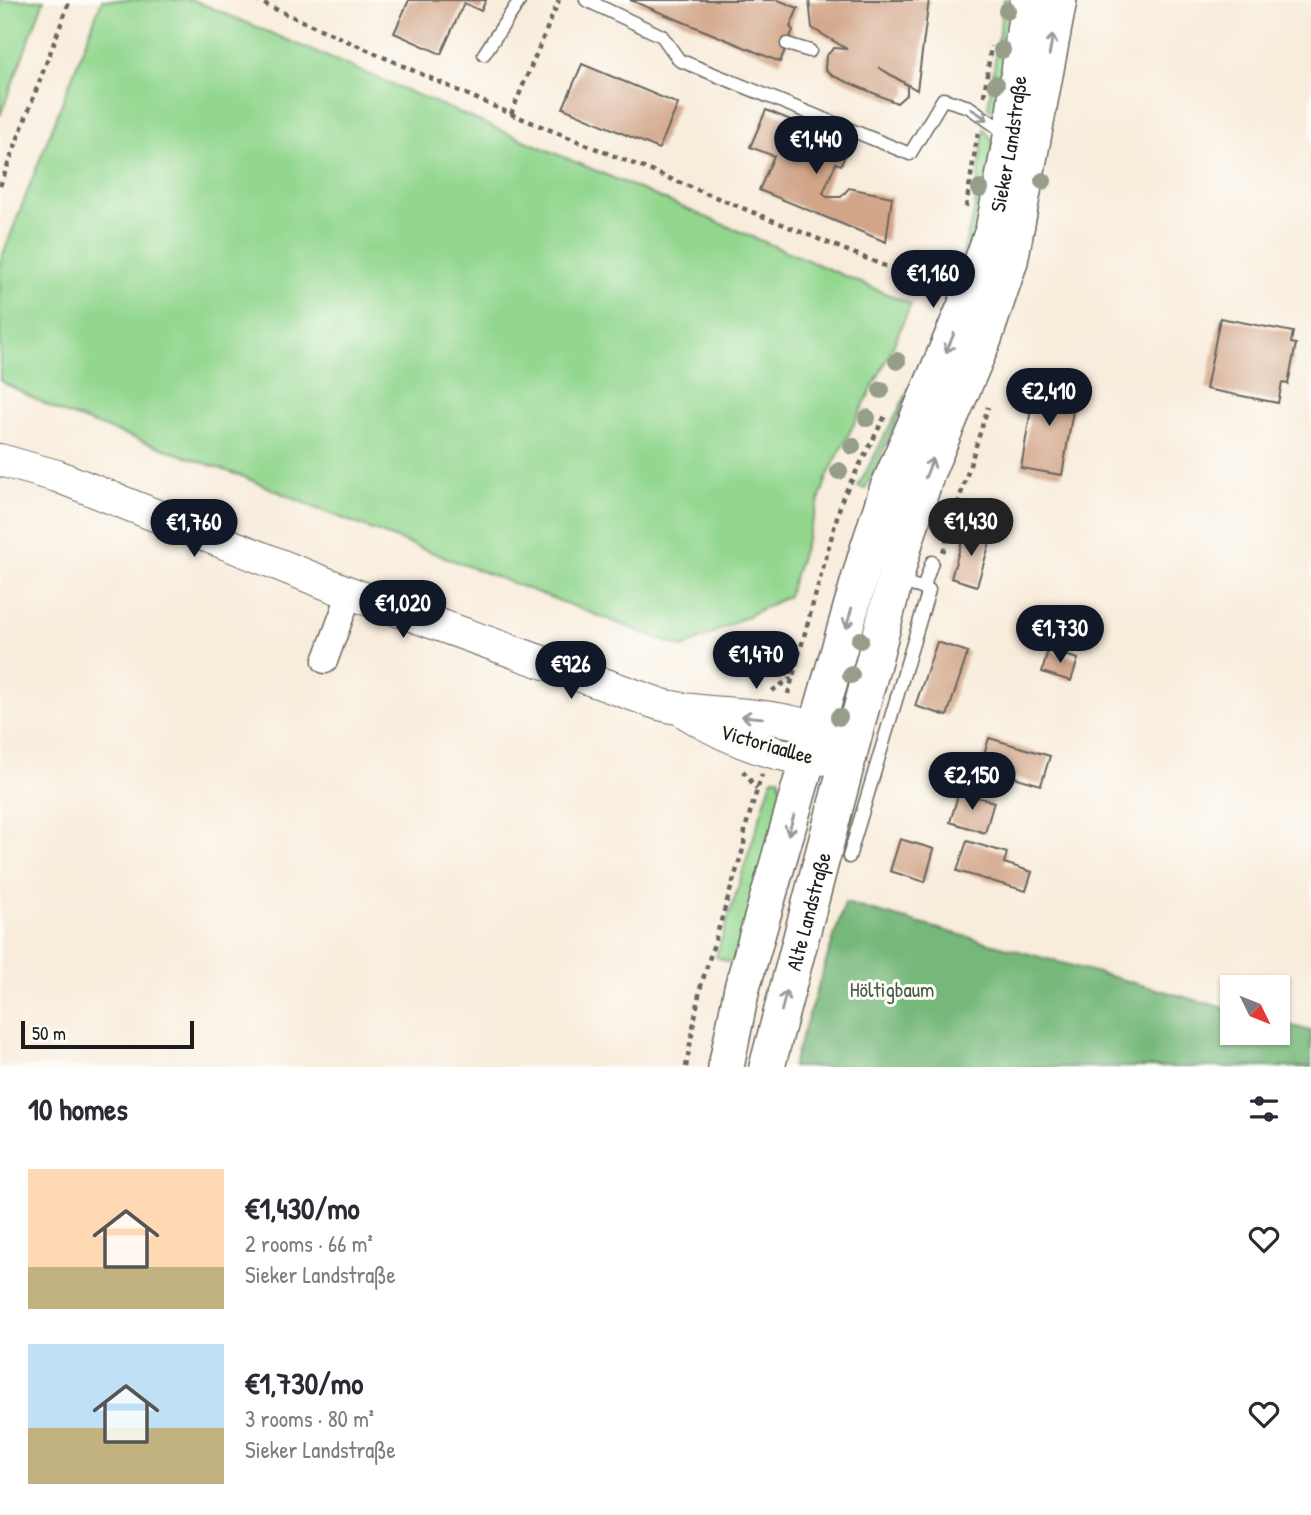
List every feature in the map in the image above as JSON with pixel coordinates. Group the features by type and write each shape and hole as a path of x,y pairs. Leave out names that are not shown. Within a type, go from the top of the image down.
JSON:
{"main road":[{"name":"Sieker Landstraße","path":"814,745 867,552 899,461 983,260 1002,190 1028,0"},
{"name":"Sieker Landstraße","path":"848,755 909,584 927,472 984,339 1010,261 1059,0"},
{"path":"867,552 909,584"},
{"name":"Alte Landstraße","path":"726,1067 742,988 814,745"},
{"name":"Alte Landstraße","path":"767,1067 848,755"}],"street":[{"name":"Victoriaallee","path":"0,441 57,476"},
{"name":"Victoriaallee","path":"0,460 57,476 350,593 685,712 760,717 814,745 834,739 848,755"},
{"path":"325,661 350,593"}],"lane":[{"path":"484,54 520,0"},
{"path":"586,0 662,36 679,60 910,154 943,99 981,114 1011,137"},
{"path":"787,44 810,51"},
{"path":"849,857 929,590 909,584 932,562"}],"path":[{"path":"0,186 70,0"},
{"path":"255,0 511,114 944,290"},
{"path":"511,114 559,0"},
{"path":"970,181 992,38"},
{"path":"932,562 944,551 991,397"},
{"path":"686,1067 699,989 744,846 745,829 765,764"}],"green space":[{"path":"0,0 44,0 0,116"},
{"path":"102,0 193,0 911,304 889,355 827,477 788,596 683,648 318,509 244,477 61,412 0,381 0,262"},
{"path":"1004,0 1015,0 1003,119 988,107"},
{"path":"984,129 993,141 984,219 945,312 974,214"},
{"path":"927,355 865,489 858,487"},
{"path":"779,777 783,806 734,964 716,957 772,779"},
{"name":"Höltigbaum","path":"845,903 1220,1007 1220,1045 1290,1045 1290,1025 1311,1031 1311,1067 792,1067"}],"building":[{"path":"409,0 486,0 481,11 464,3 441,54 394,33"},
{"path":"630,0 778,0 798,8 790,27 793,30 780,62"},
{"path":"809,0 929,0 917,90 878,67 907,85 907,94 897,103 833,76 825,69 826,56 834,48 847,49 812,28"},
{"path":"582,64 678,104 659,149 563,108"},
{"path":"766,110 850,144 841,165 836,163 823,193 827,197 841,197 849,188 892,197 886,242 759,190 774,156 750,147"},
{"path":"1220,318 1293,332 1291,343 1296,344 1288,384 1282,383 1278,403 1206,389"},
{"path":"1036,380 1077,387 1062,475 1021,468"},
{"path":"965,531 991,539 977,586 951,578"},
{"path":"937,642 968,652 947,716 915,706"},
{"path":"1048,650 1078,659 1071,681 1042,672"},
{"path":"989,738 1050,756 1041,785 980,767"},
{"path":"959,792 994,802 985,833 950,822"},
{"path":"900,839 934,849 925,882 890,871"},
{"path":"967,841 1007,853 1004,863 1032,872 1026,891 957,871"}]}
